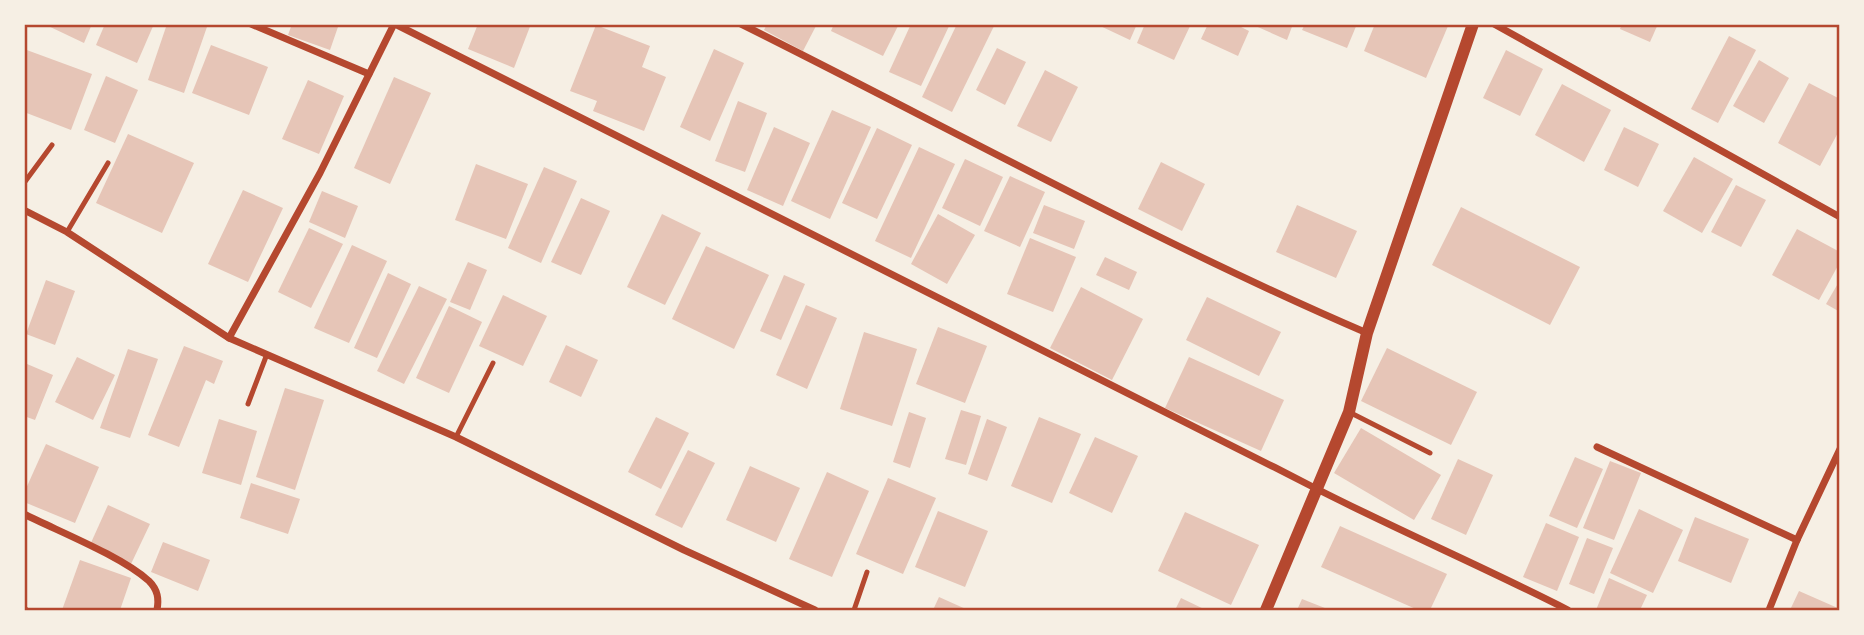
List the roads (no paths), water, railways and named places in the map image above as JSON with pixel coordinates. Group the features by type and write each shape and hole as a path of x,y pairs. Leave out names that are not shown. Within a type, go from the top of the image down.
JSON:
{"street":[{"path":"251,24 369,74"},
{"path":"229,338 320,173 395,24 1014,333 1317,489 1486,568 1568,611"},
{"path":"741,24 1246,281 1367,333"},
{"path":"1266,611 1349,412 1367,333 1473,24"},
{"path":"1494,24 1839,217"},
{"path":"24,209 67,232 229,338 456,438 815,611"},
{"path":"1597,447 1797,540"},
{"path":"1769,611 1797,540 1839,449"},
{"path":"24,514 141,576 157,592 157,611"}],"lane":[{"path":"24,183 52,145"},
{"path":"67,232 108,163"},
{"path":"247,404 267,354"},
{"path":"456,438 492,363"},
{"path":"1349,412 1430,453"},
{"path":"854,611 867,572"}]}
